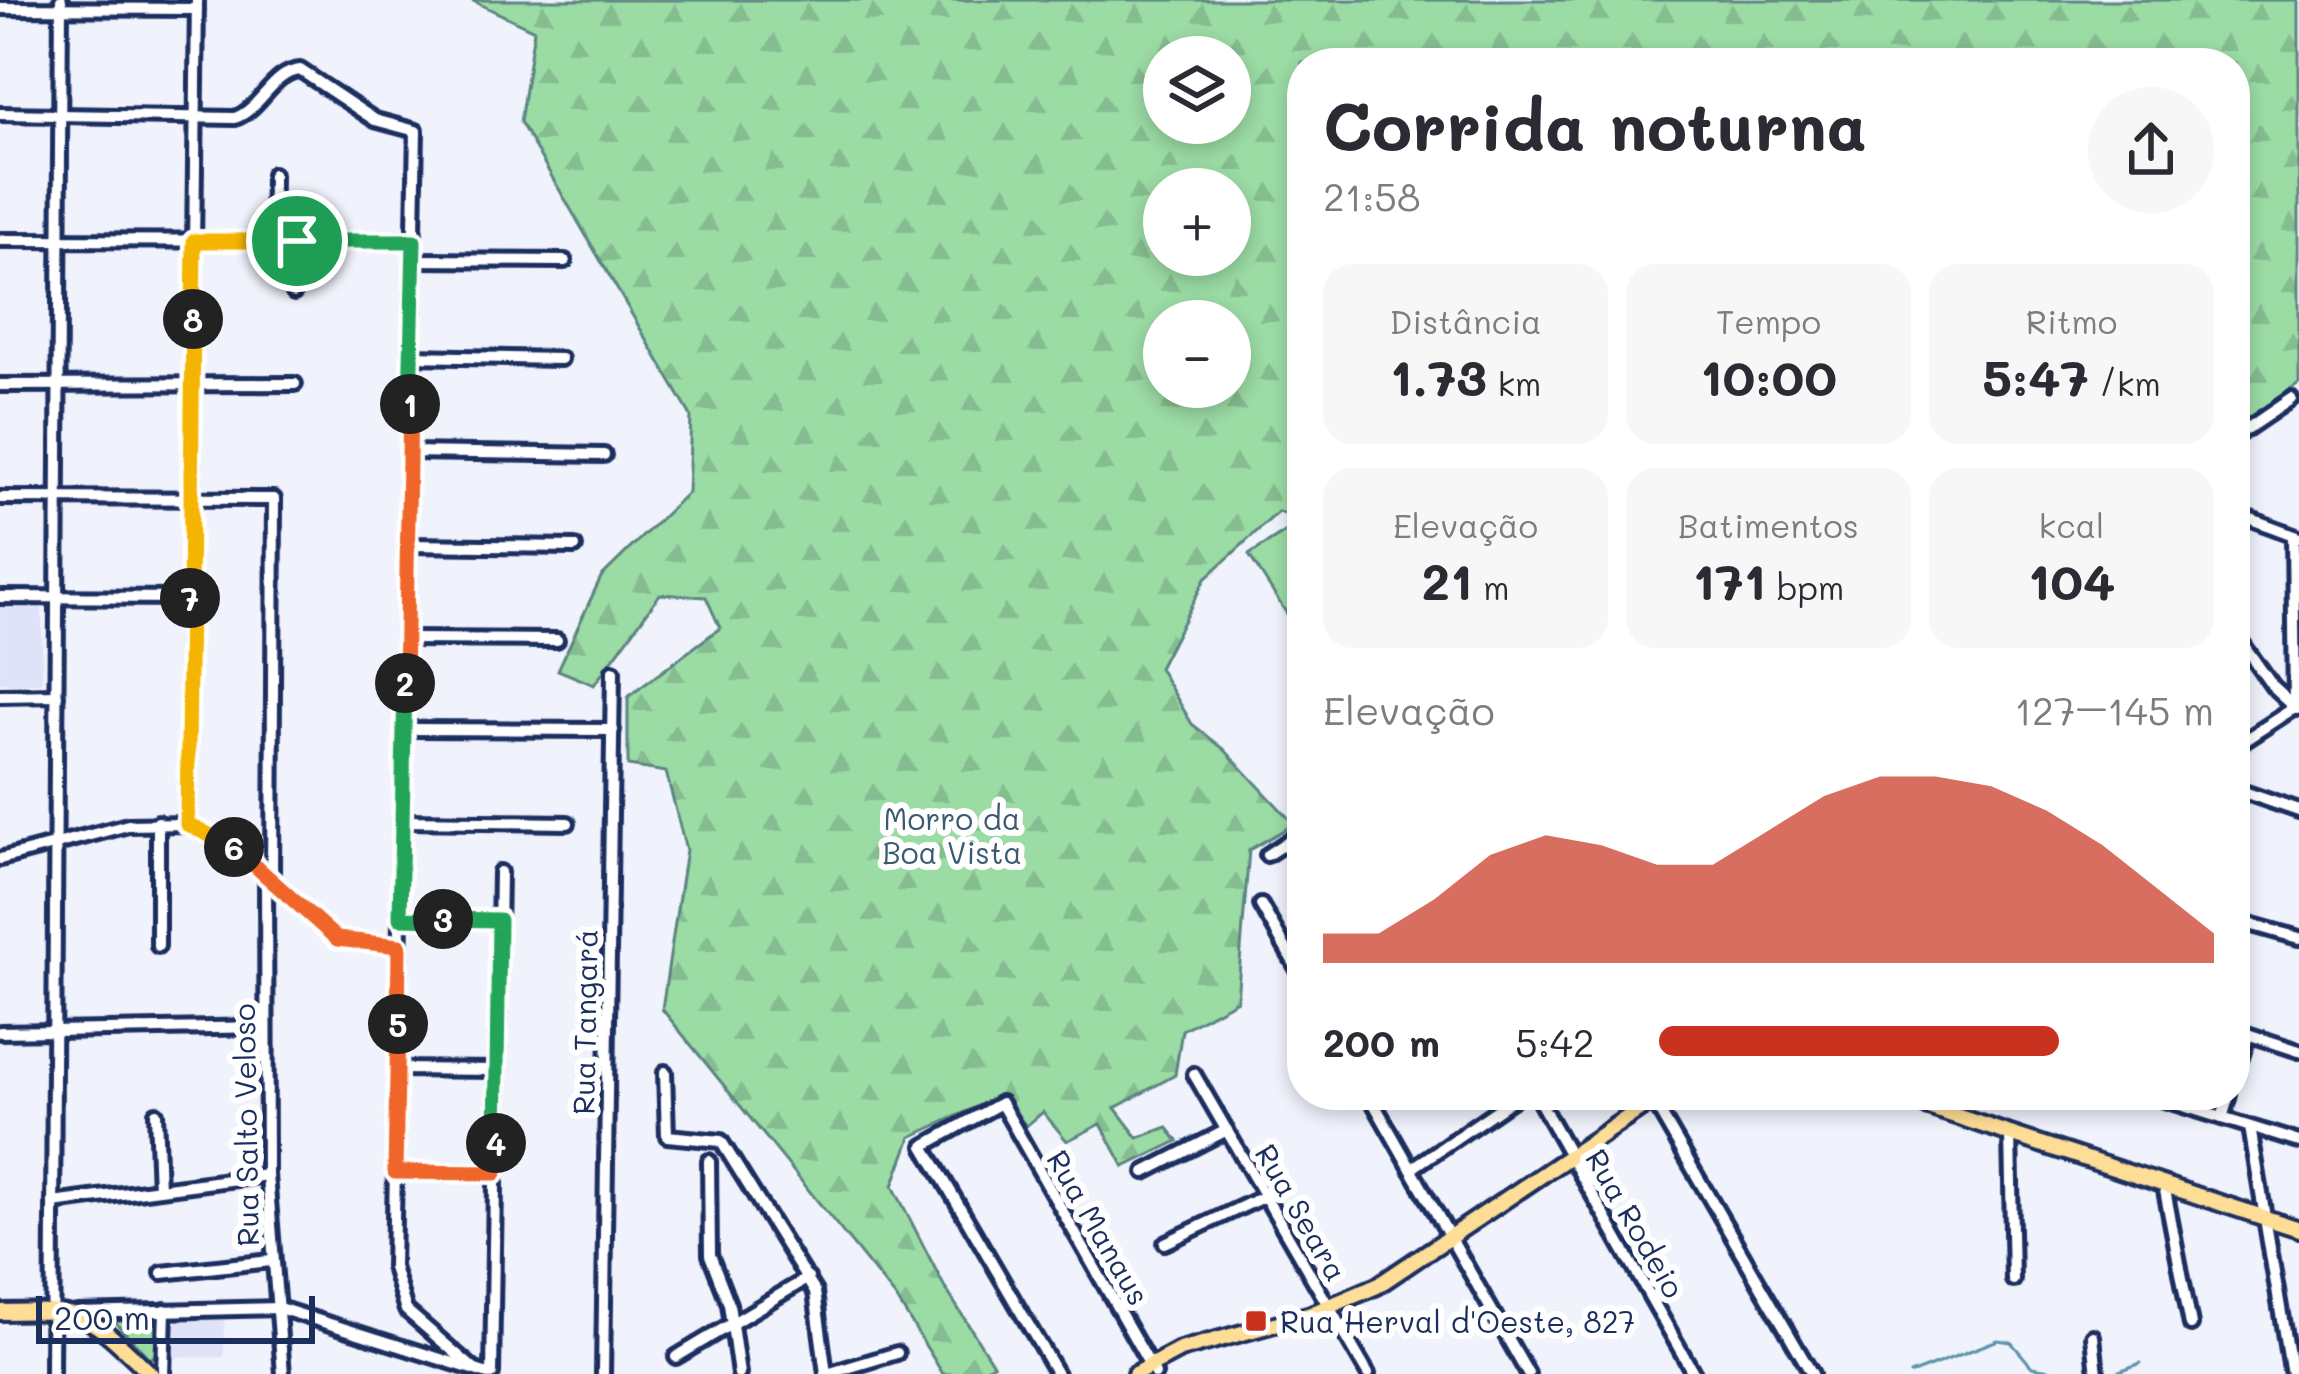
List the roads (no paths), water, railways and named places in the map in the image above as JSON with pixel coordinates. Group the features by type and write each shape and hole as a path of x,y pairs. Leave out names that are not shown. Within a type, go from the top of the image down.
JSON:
{"main road":[{"path":"1135,1374 1194,1345 1330,1308 1390,1278 1635,1110"},
{"path":"1937,1110 2299,1229"},
{"path":"0,1312 76,1313 98,1323 151,1374"}],"street":[{"path":"52,1374 61,4"},
{"path":"0,8 197,5 187,824"},
{"path":"0,113 196,118 247,114 285,74 300,70 376,120 416,131 393,1267 398,1295 413,1317 485,1373"},
{"path":"272,241 273,174"},
{"path":"0,241 414,241"},
{"path":"293,241 294,293"},
{"path":"413,260 565,261"},
{"path":"411,356 561,359"},
{"path":"0,385 295,385"},
{"path":"2250,427 2291,399"},
{"path":"410,452 604,455"},
{"path":"0,499 191,499"},
{"name":"Rua Salto Veloso","path":"191,499 274,499 267,1174 283,1374"},
{"path":"2250,519 2296,536 2297,708"},
{"path":"407,545 574,547"},
{"path":"0,597 190,598"},
{"path":"406,639 557,640"},
{"path":"2250,651 2297,708"},
{"name":"Rua Tangará","path":"603,1374 613,671"},
{"path":"0,696 57,695"},
{"path":"2250,738 2297,708"},
{"path":"404,729 614,730"},
{"path":"2250,794 2299,811"},
{"path":"402,820 568,823"},
{"path":"0,859 158,822 187,824 223,839 337,939 399,946"},
{"path":"158,822 158,946"},
{"path":"1267,855 1287,842"},
{"path":"485,1373 495,1173 500,872"},
{"path":"1261,905 1287,941"},
{"path":"400,918 499,920"},
{"path":"2250,924 2299,938"},
{"path":"0,1032 266,1027"},
{"path":"2250,1036 2299,1051"},
{"path":"397,1069 497,1070"},
{"path":"665,1072 667,1136 721,1141 808,1278 822,1311 826,1374 896,1353"},
{"name":"Rua Seara","path":"1194,1074 1368,1374"},
{"name":"Rua Manaus","path":"1057,1374 924,1146 1001,1103 1152,1369"},
{"path":"1378,1110 1528,1374"},
{"path":"1411,1169 1497,1110"},
{"name":"Rua Rodeio","path":"1544,1110 1694,1374"},
{"path":"1661,1110 1812,1374"},
{"path":"2196,1110 2299,1142"},
{"path":"2222,1118 2224,1110"},
{"path":"156,1113 158,1189"},
{"path":"2250,1127 2291,1374"},
{"path":"1145,1172 1227,1130"},
{"path":"2010,1134 2013,1280"},
{"path":"709,1161 710,1255 733,1323 739,1374"},
{"path":"395,1172 495,1173"},
{"path":"53,1203 267,1174"},
{"path":"2164,1185 2191,1325"},
{"path":"1165,1243 1265,1196"},
{"path":"162,1274 271,1261"},
{"path":"676,1357 808,1278"},
{"path":"76,1313 279,1308 485,1373"},
{"path":"164,1374 165,1310"},
{"path":"2093,1336 2097,1374"}],"waterway":[{"path":"1910,1374 1998,1340 2011,1342 2032,1367 2075,1374"},
{"path":"2111,1374 2141,1363"}],"place":[{"name":"Rua Herval d'Oeste, 827","path":"1256,1321"}],"park label":[{"name":"Morro da Boa Vista","path":"952,835"}]}
